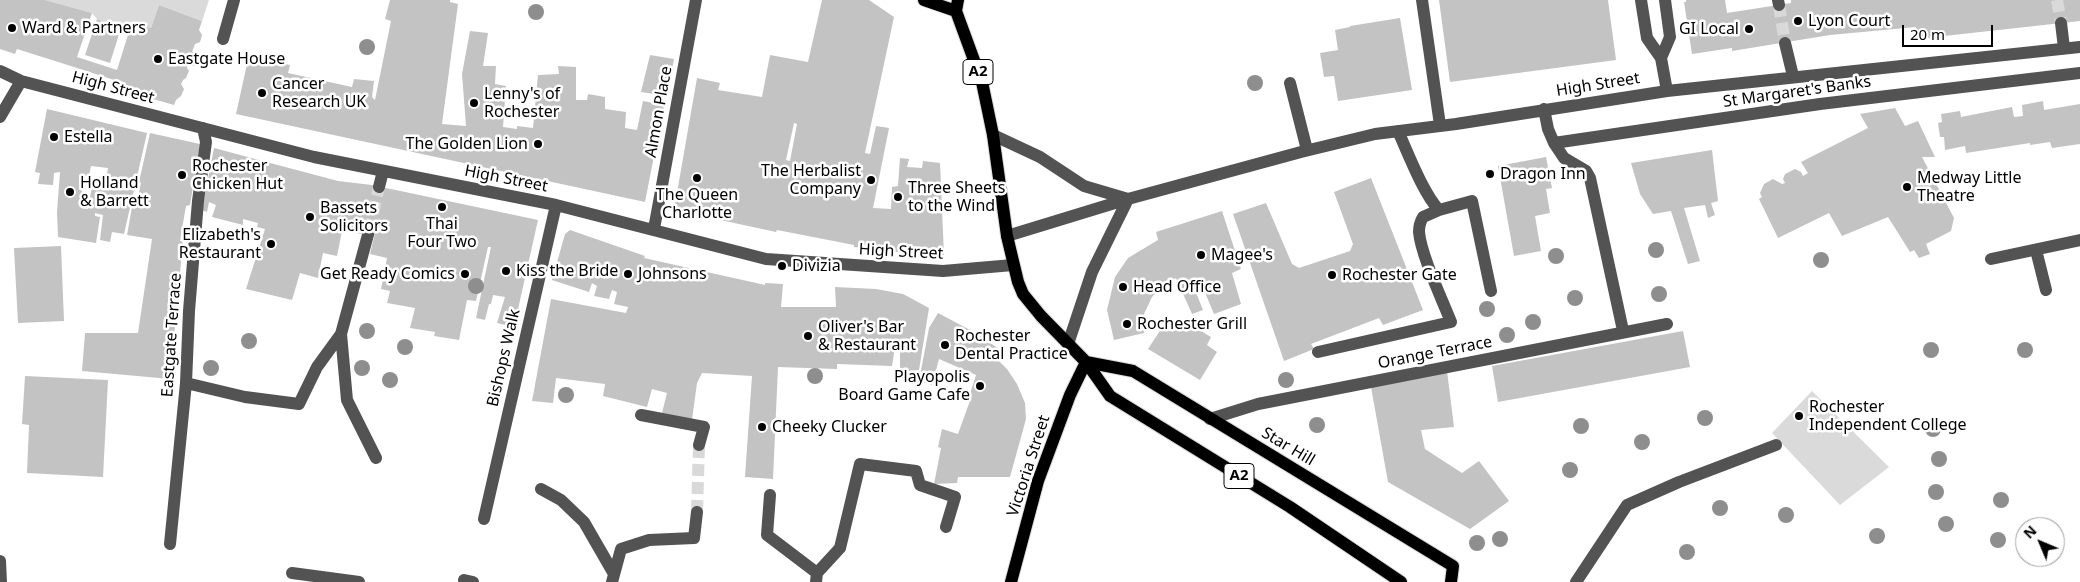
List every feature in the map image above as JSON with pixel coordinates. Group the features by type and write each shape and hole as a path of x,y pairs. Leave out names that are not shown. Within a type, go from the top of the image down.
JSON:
{"main road":[{"name":"A2","path":"924,0 957,5 982,82 993,136 1007,236 1013,265 1023,294 1086,362 1110,396 1290,507 1401,582"},
{"name":"Star Hill","path":"1086,362 1133,371 1453,566 1451,582"},
{"name":"Victoria Street","path":"1011,582 1038,481 1070,395 1086,362"}],"street":[{"path":"223,39 234,0"},
{"name":"Almon Place","path":"654,229 696,0"},
{"path":"1422,0 1440,125"},
{"path":"1641,0 1647,38 1661,58 1667,91"},
{"path":"1661,58 1670,37 1666,0"},
{"path":"2061,23 2064,48"},
{"path":"1785,43 1793,76"},
{"name":"High Street","path":"1007,236 1128,199 1308,150 1376,134 1667,91 1793,76 2080,47"},
{"name":"High Street","path":"0,71 21,81 314,157 556,205 766,259 943,272 1013,265"},
{"name":"St Margaret's Banks","path":"1554,143 1820,104 2080,73"},
{"path":"0,117 21,81"},
{"path":"1290,83 1308,150"},
{"path":"1544,109 1548,130 1554,143 1564,158 1586,171 1590,178 1622,326"},
{"name":"Eastgate Terrace","path":"170,544 186,383 188,311 198,201 206,142 203,128"},
{"path":"1398,132 1434,205 1439,210"},
{"path":"993,136 1040,157 1084,186 1128,199 1092,272 1068,344"},
{"path":"379,187 382,171"},
{"path":"1318,352 1451,322 1425,256 1419,234 1419,225 1423,217 1439,210 1472,201 1491,291"},
{"name":"Bishops Walk","path":"484,519 556,205"},
{"path":"186,383 246,397 299,404 318,367 341,334 370,231"},
{"path":"1992,260 2080,240"},
{"path":"2036,250 2046,290"},
{"name":"Orange Terrace","path":"1210,419 1258,404 1667,324"},
{"path":"341,334 347,400 376,458"},
{"path":"640,415 704,427 700,445"},
{"path":"1576,582 1627,505 1679,482 1776,445"},
{"path":"770,495 767,535 817,577 840,548 860,464 916,471 920,485 955,497 946,527"},
{"path":"542,489 561,500 584,522 613,578"},
{"path":"613,578 621,550 649,540 694,538 697,512"},
{"path":"0,561 1,582"},
{"path":"292,573 359,582"}],"shaded area":[{"path":"45,0 209,0 202,21 159,5 151,28 132,22 121,28 97,19 92,13"},
{"path":"1812,391 1889,467 1840,505 1772,433"}],"building":[{"path":"0,0 45,0 92,13 77,57 117,70 132,22 151,28 159,5 202,21 199,30 202,35 200,42 195,44 192,52 199,54 194,66 188,64 187,68 189,71 181,84 184,89 174,105 112,87 114,80 74,67 17,49 15,54 0,49"},
{"path":"390,0 450,0 450,2 458,4 442,124 466,126 462,74 470,31 488,33 483,66 496,66 495,84 506,86 503,127 517,129 517,126 533,128 538,75 559,74 558,66 576,67 576,100 587,100 588,94 605,97 605,109 626,112 625,128 637,130 643,101 664,105 645,202 236,114 249,55 290,65 288,73 352,87 354,79 374,81 372,97 375,100 391,21 385,19"},
{"path":"822,0 869,0 894,17 865,153 870,154 876,126 889,128 873,208 891,209 892,187 898,186 900,158 909,159 907,167 922,168 923,161 940,163 944,255 924,255 854,247 854,245 777,230 776,232 674,210 697,78 720,83 718,90 762,97 770,55 808,62","holes":["794,123 797,124 790,161 786,160"]},
{"path":"1439,0 1608,0 1616,60 1450,82"},
{"path":"1686,0 1725,0 1727,13 1791,3 1791,0 2080,0 2080,21 1917,39 1916,27 1830,35 1732,51 1732,48 1692,54 1684,2"},
{"path":"1400,18 1412,90 1338,101 1334,76 1324,77 1320,53 1338,50 1335,30"},
{"path":"97,19 121,28 110,63 85,55"},
{"path":"650,55 674,59 667,96 641,92"},
{"path":"2043,101 2044,110 2080,104 2080,144 2052,148 2050,142 2030,145 2030,143 1966,153 1965,146 1945,150 1944,137 1940,137 1938,123 1942,122 1941,114 1960,111 1961,117 2012,107 2014,117 2023,116 2022,105"},
{"path":"1895,108 1905,126 1918,121 1935,157 1922,157 1954,218 1951,231 1926,244 1930,254 1919,258 1914,250 1910,252 1888,217 1842,236 1829,213 1778,238 1759,199 1762,197 1760,193 1764,184 1773,179 1782,184 1785,183 1783,179 1785,174 1795,169 1801,172 1803,176 1808,173 1801,162 1868,128 1860,114"},
{"path":"47,109 147,133 124,234 112,232 110,242 100,240 103,215 95,213 95,216 100,217 96,243 58,237 57,212 60,172 54,173 53,185 38,184 40,173 35,172","holes":["91,166 108,168 106,181 93,180 88,209 81,208 83,175 89,176"]},
{"path":"150,133 200,144 190,205 186,206 180,241 183,241 170,379 82,371 85,333 138,333 152,239 127,235 132,207 135,209 141,183 139,182"},
{"path":"214,148 338,181 372,185 538,220 514,327 497,323 505,297 493,295 485,320 476,318 491,247 488,247 476,301 467,300 459,340 434,336 435,332 410,328 415,308 387,303 390,291 381,289 387,258 370,254 375,233 363,230 362,234 342,231 337,256 323,253 318,278 300,273 292,300 246,289 265,229 257,227 258,223 243,219 243,225 212,217 216,205 209,202 207,212 202,210"},
{"path":"1712,150 1718,201 1711,203 1715,215 1708,218 1705,205 1684,208 1700,261 1688,264 1671,211 1653,214 1640,194 1631,163"},
{"path":"1546,157 1552,188 1546,189 1550,213 1535,216 1541,251 1514,256 1498,166"},
{"name":"Rochester Gate","path":"1371,178 1423,310 1383,325 1379,318 1311,344 1314,349 1284,361 1233,214 1266,203 1292,264 1299,268 1350,251 1353,244 1334,192"},
{"path":"1222,211 1241,269 1232,273 1241,304 1214,314 1199,278 1191,280 1203,310 1192,314 1176,278 1162,286 1152,297 1144,314 1144,333 1114,340 1107,310 1115,277 1128,258 1158,240 1156,232"},
{"path":"570,230 645,256 644,258 765,285 765,283 783,284 781,307 836,307 835,287 876,289 903,294 929,308 919,370 900,372 900,342 896,341 892,366 837,364 837,369 778,367 773,479 745,477 752,376 702,373 697,383 692,420 662,413 667,393 652,389 647,407 603,396 605,384 556,378 553,403 532,401 551,299 626,313 628,307 614,304 617,292 612,290 609,299 594,296 597,286 592,283 589,292 552,280 565,234"},
{"path":"61,246 64,321 18,323 14,248"},
{"path":"938,313 972,331 1001,350 998,360 1017,384 1025,403 1026,419 1010,477 958,477 957,483 934,484 941,448 938,447 942,429 958,434 971,398 969,397 976,375 939,359 932,385 919,381 929,328"},
{"path":"1167,320 1186,332 1191,325 1211,337 1207,345 1217,352 1200,380 1148,349"},
{"path":"1683,331 1690,367 1498,402 1492,366"},
{"path":"1447,371 1454,427 1421,430 1425,449 1462,473 1479,461 1509,501 1470,529 1388,482 1371,387"},
{"path":"25,376 108,380 103,477 27,473 29,425 22,424"}],"tunnel":[{"path":"2057,0 2061,23"},
{"path":"1779,5 1785,43"},
{"path":"369,231 379,187"},
{"path":"697,512 699,445"}],"place":[{"name":"Lyon Court","path":"1798,21"},
{"name":"Ward & Partners","path":"12,28"},
{"name":"GI Local","path":"1749,29"},
{"name":"Eastgate House","path":"158,59"},
{"name":"Cancer Research UK","path":"262,93"},
{"name":"Lenny's of Rochester","path":"474,103"},
{"name":"Estella","path":"54,137"},
{"name":"The Golden Lion","path":"538,144"},
{"name":"Dragon Inn","path":"1490,174"},
{"name":"Rochester Chicken Hut","path":"182,175"},
{"name":"The Queen Charlotte","path":"697,178"},
{"name":"The Herbalist Company","path":"871,180"},
{"name":"Medway Little Theatre","path":"1907,187"},
{"name":"Holland & Barrett","path":"70,192"},
{"name":"Three Sheets to the Wind","path":"898,197"},
{"name":"Thai Four Two","path":"442,207"},
{"name":"Bassets Solicitors","path":"310,217"},
{"name":"Elizabeth's Restaurant","path":"271,244"},
{"name":"Magee's","path":"1201,255"},
{"name":"Divizia","path":"782,266"},
{"name":"Kiss the Bride","path":"506,271"},
{"name":"Get Ready Comics","path":"465,274"},
{"name":"Johnsons","path":"628,274"},
{"name":"Rochester Gate","path":"1332,275"},
{"name":"Head Office","path":"1123,287"},
{"name":"Rochester Grill","path":"1127,324"},
{"name":"Oliver's Bar & Restaurant","path":"808,336"},
{"name":"Rochester Dental Practice","path":"945,345"},
{"name":"Playopolis Board Game Cafe","path":"980,386"},
{"name":"Rochester Independent College","path":"1799,416"},
{"name":"Cheeky Clucker","path":"762,427"}]}
